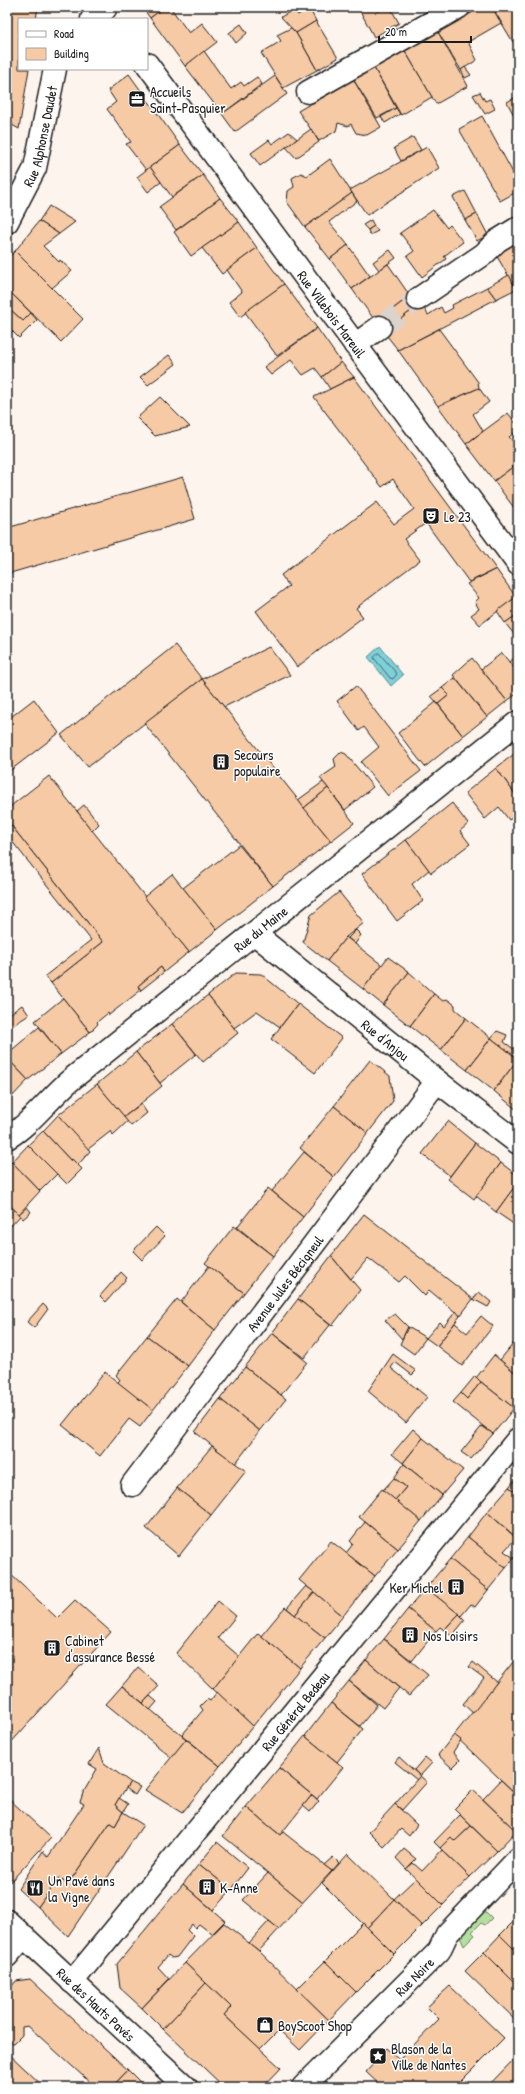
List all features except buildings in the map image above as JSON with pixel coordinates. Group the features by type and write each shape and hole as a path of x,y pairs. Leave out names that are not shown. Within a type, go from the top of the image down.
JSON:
{"street":[{"path":"308,92 459,7"},
{"name":"Rue Villebois Mareuil","path":"148,65 518,564"},
{"name":"Rue Alphonse Daudet","path":"7,222 36,168 55,70"},
{"path":"418,299 484,254 497,241 518,228"},
{"path":"355,345 380,327"},
{"name":"Rue du Maine","path":"7,1138 18,1132 55,1093 518,722"},
{"name":"Rue d'Anjou","path":"255,934 437,1081 518,1143"},
{"name":"Avenue Jules Bécigneul","path":"132,1485 437,1081"},
{"name":"Rue Général Bedeau","path":"72,1982 518,1439"},
{"name":"Rue Noire","path":"303,2087 439,1951 447,1934 518,1859"},
{"name":"Rue des Hauts Pavés","path":"7,1921 186,2087"},
{"path":"7,1956 24,1936"}],"green space":[{"path":"485,1911 492,1918 485,1925 481,1923 472,1932 475,1935 464,1946 460,1937"}],"water":[{"path":"380,646 403,675 391,686 368,657"}],"tunnel":[{"path":"380,327 418,299"}],"place":[{"name":"Accueils Saint-Pasquier","path":"137,99"},
{"name":"Le 23","path":"431,516"},
{"name":"Secours populaire","path":"221,762"},
{"name":"Ker Michel","path":"456,1587"},
{"name":"Nos Loisirs","path":"410,1635"},
{"name":"Cabinet d'assurance Bessé","path":"52,1648"},
{"name":"K-Anne","path":"207,1887"},
{"name":"Un Pavé dans la Vigne","path":"35,1888"},
{"name":"BoyScoot Shop","path":"265,2025"},
{"name":"Blason de la Ville de Nantes","path":"378,2056"}]}
